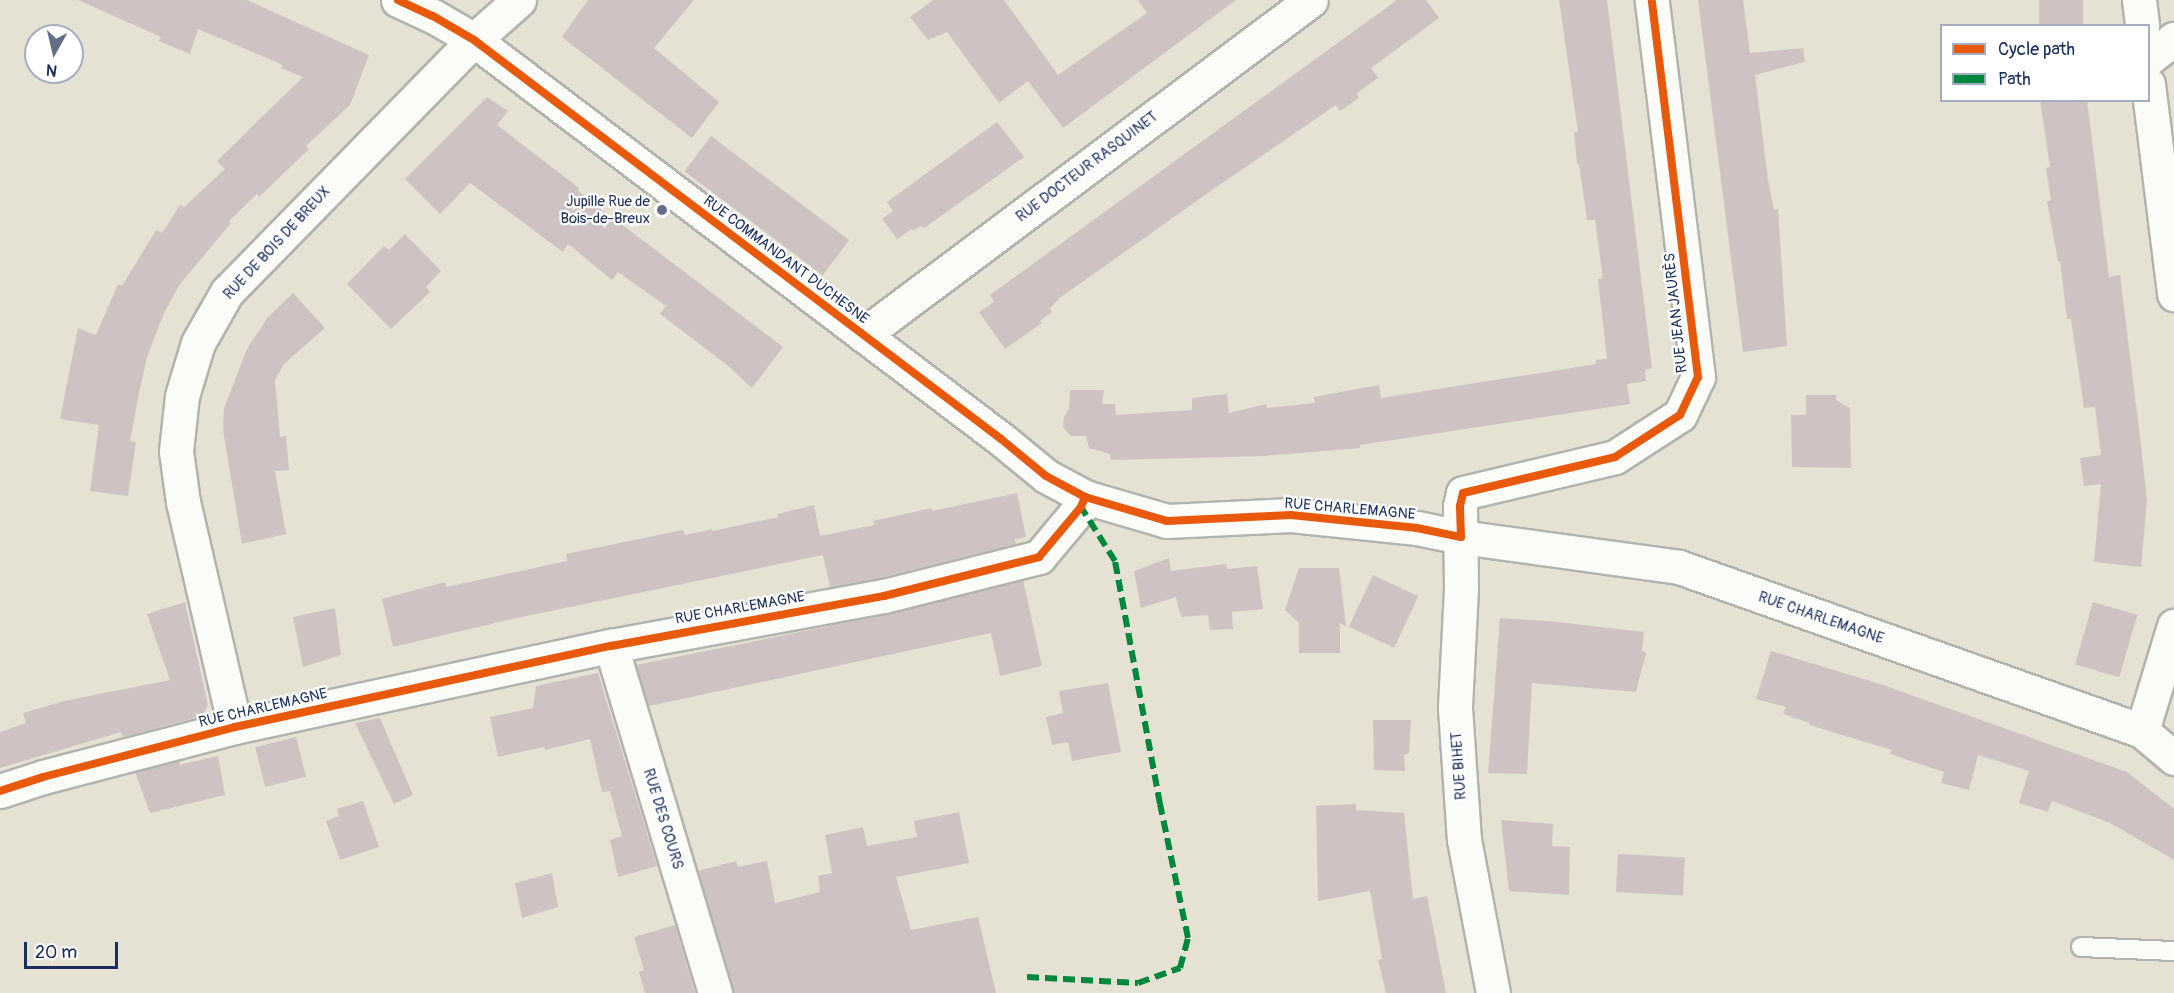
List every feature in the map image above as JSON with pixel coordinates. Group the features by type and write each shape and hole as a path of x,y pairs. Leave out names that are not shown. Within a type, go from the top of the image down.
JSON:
{"street":[{"name":"RUE COMMANDANT DUCHESNE","path":"398,0 433,16 474,40 1046,476 1085,497"},
{"name":"RUE DE BOIS DE BREUX","path":"235,728 183,502 176,451 182,396 198,343 227,292 474,40 519,0"},
{"name":"RUE DOCTEUR RASQUINET","path":"863,335 1311,0"},
{"name":"RUE JEAN JAURÈS","path":"1461,537 1460,506 1463,493 1615,457 1680,415 1698,377 1652,0"},
{"path":"2139,0 2142,24"},
{"path":"2150,57 2174,39"},
{"path":"2150,100 2174,294"},
{"name":"RUE CHARLEMAGNE","path":"0,791 43,777 235,728 611,646 884,596 1039,557 1081,507 1085,497 1167,521 1291,515 1417,528 1461,537 1679,567 2142,731 2174,758"},
{"name":"RUE BIHET","path":"1461,537 1455,706 1462,818 1464,840 1493,993"},
{"path":"2142,731 2174,626"},
{"name":"RUE DES COURS","path":"611,646 715,993"}],"lane":[{"path":"2081,947 2174,951"}],"building":[{"path":"78,0 247,0 369,55 350,105 306,146 309,149 259,197 257,194 229,221 231,223 180,284 164,313 147,357 139,393 130,441 136,442 128,496 90,491 99,425 60,419 78,328 96,335 118,284 122,286 156,230 162,233 180,205 184,207 225,169 217,161 303,77 281,68 283,65 198,29 190,54 159,41 161,37"},
{"path":"588,0 694,0 654,48 719,102 692,138 562,37"},
{"path":"933,0 1004,0 1058,75 1147,13 1138,0 1236,0 1063,128 1028,81 999,103 947,32 928,40 910,17"},
{"path":"1397,0 1426,0 1439,18 1371,68 1378,78 1357,93 1359,98 1340,111 1336,105 1061,297 1050,308 1052,312 1040,321 1042,323 1005,349 979,312 994,302 990,295"},
{"path":"1559,0 1607,0 1652,368 1645,370 1646,381 1627,384 1630,404 1360,445 1360,448 1265,456 1111,460 1110,454 1089,448 1086,436 1071,436 1063,427 1064,417 1069,409 1070,390 1104,390 1102,404 1115,404 1116,415 1192,410 1192,398 1227,394 1229,413 1266,404 1267,408 1315,403 1314,397 1379,385 1381,398 1596,364 1596,360 1607,359 1598,279 1603,279 1595,220 1587,220 1579,164 1577,164 1574,132 1578,132"},
{"path":"1698,0 1743,0 1750,53 1803,48 1805,62 1755,75 1768,180 1774,210 1778,209 1787,346 1743,352"},
{"path":"2039,0 2083,0 2083,24 2039,24"},
{"path":"487,97 508,111 497,125 579,188 578,191 783,347 752,388 727,365 660,314 666,306 618,272 612,280 568,244 563,252 470,183 440,214 405,179"},
{"path":"2040,102 2087,102 2109,277 2120,275 2140,437 2147,501 2141,567 2094,562 2101,484 2084,486 2080,458 2101,455 2095,407 2084,408 2071,319 2067,319 2060,261 2058,261 2047,201 2051,200 2046,168 2050,167"},
{"path":"997,122 1024,157 924,228 921,226 913,231 912,229 897,239 882,219 893,211 887,202"},
{"path":"711,136 849,240 823,275 685,171"},
{"path":"405,234 441,271 426,287 430,292 391,329 347,284 384,246 389,250"},
{"path":"293,293 325,328 284,364 275,380 280,437 286,436 289,470 275,471 286,534 242,544 223,430 224,408 247,349 268,317"},
{"path":"1806,395 1836,395 1836,400 1850,408 1851,468 1792,467 1791,415 1806,415"},
{"path":"1017,493 1026,537 1015,539 1016,544 880,578 830,587 823,555 512,619 393,647 382,599 445,582 446,587 567,561 566,554 683,530 685,535 712,529 713,531 778,517 778,514 814,505 820,536 874,525 873,521 932,508 932,511"},
{"path":"1169,558 1171,571 1226,564 1227,569 1257,566 1263,609 1232,612 1233,629 1210,630 1208,615 1181,617 1176,597 1141,608 1134,571"},
{"path":"1299,568 1339,568 1346,626 1340,623 1340,653 1299,653 1299,623 1285,610"},
{"path":"1373,575 1418,596 1394,648 1349,627"},
{"path":"1023,580 1042,666 1000,676 991,633 649,706 636,665 889,614"},
{"path":"185,602 208,705 202,716 123,737 121,732 0,768 0,732 26,723 23,713 64,701 170,680 147,614"},
{"path":"2093,602 2137,615 2119,677 2075,664"},
{"path":"335,608 341,655 303,667 293,617"},
{"path":"1500,618 1644,632 1642,650 1646,653 1636,692 1532,683 1527,774 1488,773"},
{"path":"1771,651 1880,684 2127,772 2174,809 2174,860 2110,823 2052,801 2048,812 2019,803 2029,771 1978,755 1969,790 1941,783 1944,772 1890,754 1892,750 1809,725 1810,723 1783,714 1786,707 1756,699"},
{"path":"598,673 657,866 618,877 610,840 622,836 610,791 602,792 590,739 545,750 544,747 498,757 490,717 533,708 536,686"},
{"path":"1108,683 1121,752 1072,761 1068,742 1052,745 1046,717 1063,713 1059,691"},
{"path":"380,718 413,795 394,804 355,723"},
{"path":"1373,720 1411,720 1409,753 1404,755 1405,771 1374,770"},
{"path":"296,737 306,777 265,787 255,747"},
{"path":"218,756 225,795 150,813 135,772 181,760 179,765"},
{"path":"363,801 379,847 340,860 326,821 339,816 337,809"},
{"path":"1356,804 1356,810 1404,813 1413,899 1427,896 1446,993 1386,993 1378,960 1382,959 1370,891 1318,901 1316,806"},
{"path":"959,812 969,863 896,877 911,930 978,917 996,993 733,993 698,871 736,861 738,867 767,861 775,903 820,892 818,876 832,873 825,835 863,827 867,846 917,837 914,821"},
{"path":"1501,820 1553,824 1552,846 1570,847 1569,895 1509,891"},
{"path":"1618,854 1685,858 1683,895 1616,892"},
{"path":"552,873 558,907 522,918 515,883"},
{"path":"675,925 695,993 645,993 639,972 644,970 634,937"}],"marked path":[{"path":"1027,977 1138,983 1180,968 1188,938 1160,804 1115,561 1081,507"}],"cycle path":[{"path":"398,0 433,16 474,40 1001,439 1046,476 1085,497 1167,521 1291,515 1417,528 1461,537 1460,506 1463,493 1615,457 1680,415 1698,377 1652,0"},
{"path":"0,791 43,777 235,727 611,646 884,596 1039,557 1081,507 1085,497"}],"place":[{"name":"Jupille Rue de Bois-de-Breux","path":"662,210"}]}
